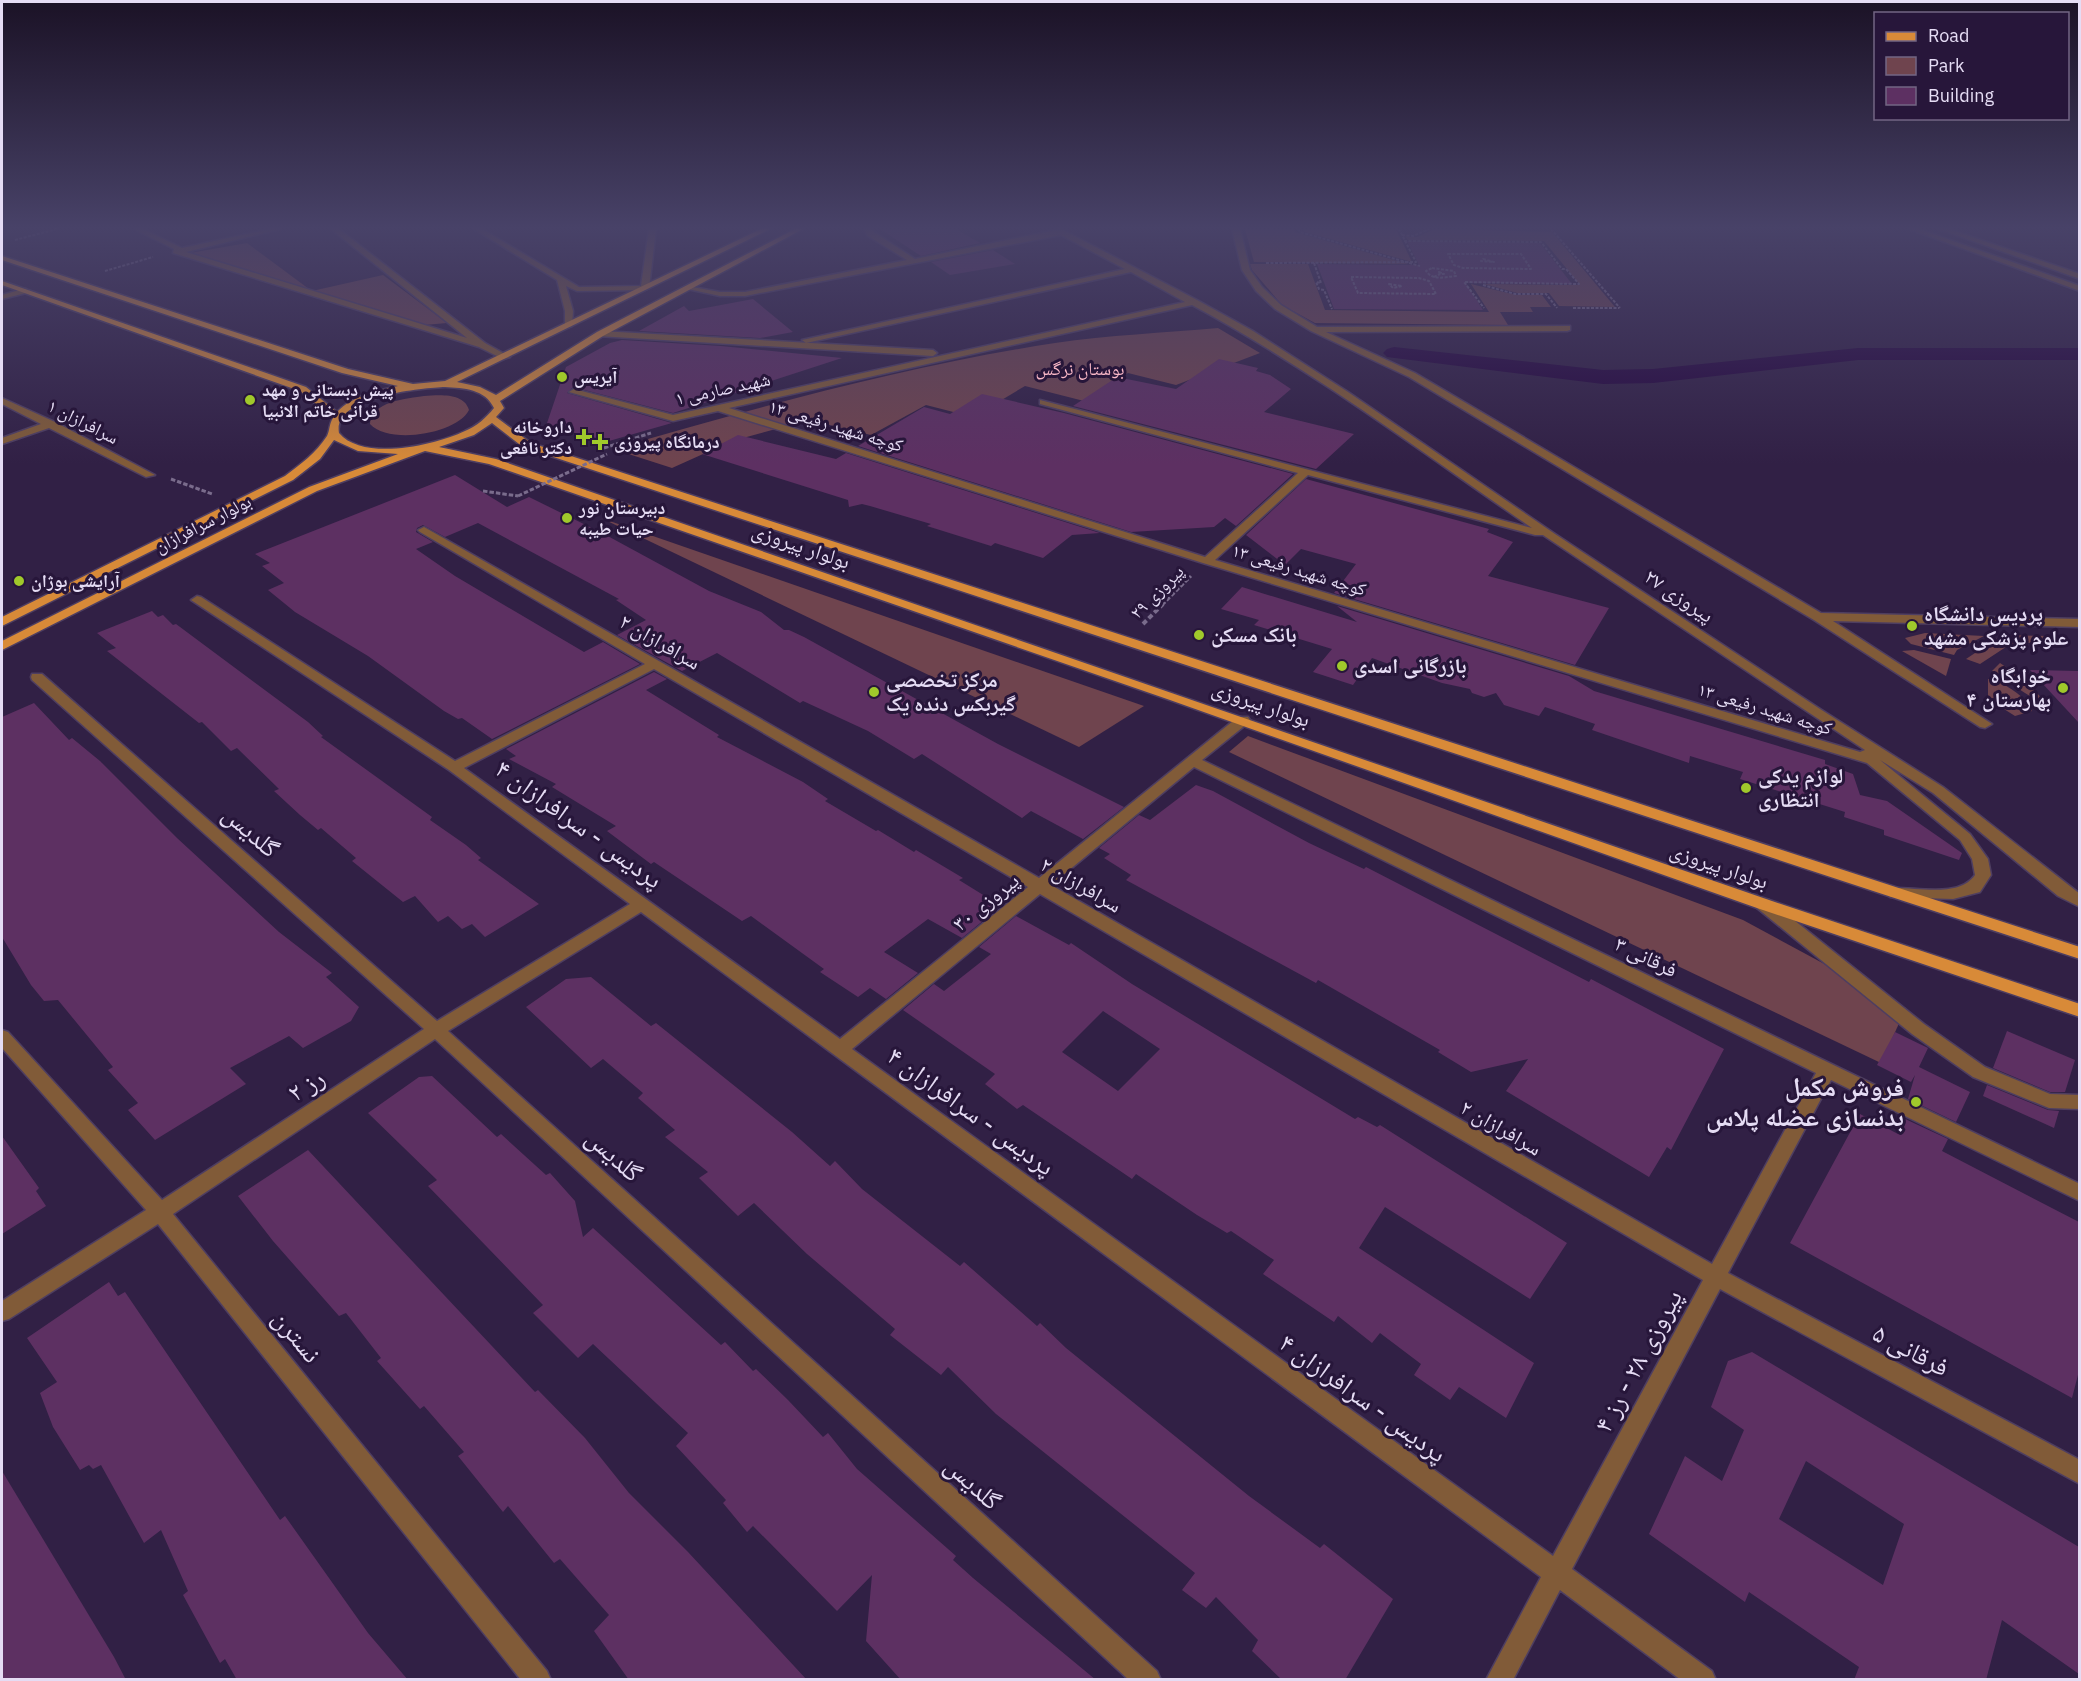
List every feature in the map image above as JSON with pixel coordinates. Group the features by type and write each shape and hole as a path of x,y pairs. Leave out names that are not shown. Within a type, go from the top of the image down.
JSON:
{"main road":[{"path":"70,307 303,390 337,417"},
{"path":"152,307 345,371 413,387"},
{"path":"445,384 506,357 606,307"},
{"path":"496,399 600,334 650,307"},
{"path":"445,384 477,388 496,399 499,408 493,419 467,435 426,447 377,450 350,444 334,433 333,426 337,417 367,399 413,387 445,384"},
{"name":"بولوار پیروزی","path":"493,419 527,445 2079,952"},
{"name":"بولوار سرافرازان","path":"2,622 289,478 316,457 334,433"},
{"name":"بولوار پیروزی","path":"426,447 492,461 1243,720 1763,904 2079,1011"},
{"name":"بولوار سرافرازان","path":"2,646 313,489 426,447"}],"street":[{"path":"355,307 482,345 506,357"},
{"path":"434,307 482,345"},
{"path":"568,307 568,326"},
{"path":"789,344 957,307"},
{"path":"600,334 950,354 1168,307"},
{"name":"پیروزی ۲۷","path":"1204,307 1250,333 1345,394 1551,536 1815,712 1938,790 2079,902"},
{"path":"1279,307 1314,328 1412,375 1818,617 1986,724"},
{"path":"1314,328 1567,328"},
{"name":"شهید صارمی ۱","path":"574,392 673,418 950,354"},
{"name":"سرافرازان ۱","path":"2,401 150,475"},
{"path":"1043,402 1551,536"},
{"name":"کوچه شهید رفیعی ۱۳","path":"718,408 1207,561 1873,760"},
{"path":"2,441 51,424"},
{"path":"1207,561 1306,471"},
{"name":"سرافرازان ۲","path":"424,530 1716,1277"},
{"name":"پردیس - سرافرازان ۴","path":"197,600 454,767 1703,1680"},
{"path":"1818,617 2079,623"},
{"path":"454,767 656,663"},
{"name":"گلدیس","path":"37,677 436,1030 1148,1680"},
{"path":"1815,712 1965,837 1980,859 1983,875 1974,888 1953,894 1896,893"},
{"name":"پیروزی ۳۰","path":"840,1049 1243,720"},
{"name":"فرقانی ۳","path":"1194,762 2079,1193"},
{"name":"رز ۲","path":"2,1312 160,1212 436,1030 642,904"},
{"path":"1763,904 1918,1029 1979,1072 2049,1101 2079,1102"},
{"name":"نسترن","path":"2,1037 160,1212 538,1680"},
{"name":"پیروزی ۲۸ - رز ۴","path":"1499,1680 1827,1070"},
{"name":"فرقانی ۵","path":"1716,1277 2079,1473"}],"path":[{"path":"1474,311 1486,311 1483,307"},
{"path":"1545,308 1557,307"},
{"path":"1568,308 1620,307"},
{"path":"603,448 662,430 673,418"},
{"path":"483,491 518,496 606,454"},
{"path":"150,475 181,481 239,505"},
{"name":"پیروزی ۲۹","path":"1126,641 1207,561"}],"green space":[{"path":"366,307 426,307 447,323 424,325"},
{"path":"1286,307 1489,312 1486,307 1530,307 1533,312 1500,312 1508,325 1315,323"},
{"name":"بوستان نرگس","path":"1218,328 1260,353 1176,385 1128,373 1084,401 1025,386 973,417 926,405 871,435 809,420 732,441 672,468 613,449 777,403 943,363 1075,340"},
{"path":"424,396 456,397 466,404 469,410 451,425 422,434 392,434 370,424 376,411 383,406 400,400"},
{"path":"601,518 1144,706 1079,747"},
{"path":"1925,633 1984,636 1957,650 1954,655 1911,644 1905,638"},
{"path":"2002,635 2050,636 2053,640 2009,645 1980,664 1966,659"},
{"path":"1914,650 1951,659 1946,676 1902,651"},
{"path":"2000,663 2024,679 2047,704 2033,698 1992,671"},
{"path":"1988,679 2017,693 2032,706 2032,711 2015,716 1988,699"},
{"path":"1248,736 1743,920 1906,1008 1881,1063 1229,752"}],"building":[{"path":"681,307 689,311 708,307 763,307 793,332 760,338 639,331"},
{"path":"1481,307 1483,310 1334,309"},
{"path":"622,340 721,346 842,358 673,413 573,387 567,393 672,423 609,441 546,426 566,367 610,343"},
{"path":"1219,359 1258,368 1256,371 1270,375 1291,389 1264,412 1354,434 1316,469 1073,406 1117,377 1176,389"},
{"path":"982,394 1064,413 1293,474 1236,526 1225,518 1214,527 1131,532 858,446 924,407 950,414"},
{"path":"738,435 836,459 846,453 1100,533 1072,535 1043,558 995,543 991,546 927,526 931,524 870,506 862,504 849,507 848,500 702,454"},
{"path":"455,475 507,507 529,497 604,534 709,591 761,612 784,630 804,637 998,744 1124,807 1083,839 1031,811 1022,818 922,754 914,759 868,731 803,701 800,703 717,653 682,671 617,635 646,620 616,600 619,599 478,523 445,537 423,525 417,528 416,532 433,542 416,549 455,576 584,652 603,642 640,664 492,739 462,718 458,719 444,711 368,656 295,612 268,590 284,583 262,566 270,563 255,554"},
{"path":"1306,479 1489,529 1487,532 1513,542 1488,576 1609,608 1575,665 1334,593 1356,564 1301,549 1285,565 1246,535"},
{"path":"1242,587 1357,622 1337,606 1569,676 1594,691 1825,760 1825,764 1853,774 1860,795 1887,801 1962,853 1959,860 1884,835 1884,830 1844,817 1845,812 1740,779 1743,772 1690,756 1689,763 1592,730 1595,724 1545,707 1539,716 1504,705 1496,693 1484,697 1472,693 1470,689 1442,683 1372,658 1353,685 1313,672 1332,649 1254,625 1259,620 1221,609"},
{"path":"152,611 158,617 163,615 173,625 176,624 308,722 323,736 321,737 432,817 430,820 481,858 478,860 539,904 485,937 472,924 462,929 448,916 438,922 415,896 403,902 352,861 356,858 321,828 318,830 274,791 279,789 237,748 231,751 202,722 199,723 107,651 116,648 97,633"},
{"name":"خوابگاه بهارستان ۴","path":"2030,670 2079,671 2079,723"},
{"path":"654,672 667,679 646,690 719,735 717,737 803,782 828,799 825,801 963,878 959,880 1001,906 962,938 928,919 884,952 918,973 886,999 870,988 858,997 820,972 824,969 751,916 742,921 654,862 651,864 607,831 616,826 552,787 556,784 509,759 516,756 506,749"},
{"path":"34,703 69,740 72,738 100,761 177,838 279,932 332,973 326,977 359,1007 351,1021 303,1048 289,1036 230,1068 246,1084 155,1140 128,1110 138,1103 108,1070 113,1067 58,1000 44,1001 31,985 2,937 2,717"},
{"path":"1196,785 1213,791 1309,843 1364,869 1366,867 1589,982 1591,979 1724,1049 1671,1150 1667,1147 1649,1177 1506,1091 1528,1059 1471,1072 1438,1052 1440,1050 1318,980 1316,983 1126,880 1131,875 1104,858 1110,854 1099,848 1139,815 1150,820"},
{"path":"1016,916 1069,945 1071,943 1132,984 1355,1119 1358,1117 1377,1127 1380,1125 1567,1243 1530,1299 1385,1207 1359,1248 1534,1363 1506,1418 1459,1387 1450,1400 1414,1375 1421,1364 1380,1333 1372,1343 1338,1316 1334,1322 1263,1274 1274,1260 1231,1231 1227,1233 1197,1215 1136,1174 1132,1179 1023,1105 1017,1109 985,1084 995,1074 903,1010 934,984 944,991 991,954 979,947","holes":["1103,1011 1160,1049 1118,1091 1062,1052"]},
{"path":"591,977 651,1026 656,1023 792,1132 830,1166 835,1161 862,1189 960,1266 964,1262 1037,1326 1040,1323 1066,1348 1249,1496 1320,1548 1324,1544 1393,1599 1345,1680 1282,1680 1252,1651 1258,1640 1216,1597 1206,1608 1182,1590 1195,1573 996,1414 948,1367 941,1375 890,1335 895,1329 807,1254 754,1203 738,1216 699,1178 708,1172 665,1137 675,1130 638,1098 643,1093 603,1059 591,1068 526,1007 566,979"},
{"path":"2007,1031 2075,1060 2065,1092 2050,1092 1993,1068"},
{"path":"1895,1032 1928,1048 1919,1067 1970,1092 1956,1122 1908,1099 1915,1075 1911,1082 1877,1065"},
{"path":"432,1076 497,1137 501,1134 546,1175 550,1173 575,1201 583,1237 593,1228 721,1345 725,1342 753,1371 756,1369 823,1437 828,1433 857,1469 956,1556 953,1560 973,1578 1096,1680 901,1680 866,1641 872,1575 837,1611 753,1526 747,1532 723,1503 726,1500 676,1446 688,1433 593,1344 578,1358 533,1313 543,1305 428,1186 437,1180 368,1113 419,1077"},
{"path":"1987,1085 2048,1110 2059,1111 2054,1128 1983,1096"},
{"path":"1860,1114 1898,1134 1903,1118 1948,1139 1942,1151 2079,1222 2079,1371 2072,1398 1790,1243"},
{"path":"2,1136 39,1188 36,1191 46,1206 2,1234"},
{"path":"308,1150 535,1392 538,1390 585,1438 629,1493 688,1552 807,1680 629,1680 594,1631 609,1615 560,1559 554,1563 508,1506 503,1512 458,1456 464,1452 424,1406 420,1409 377,1361 381,1358 346,1313 339,1316 273,1241 238,1196"},
{"path":"109,1282 118,1296 125,1292 280,1520 285,1516 368,1633 408,1680 237,1680 225,1659 220,1663 183,1595 188,1591 161,1530 144,1543 101,1465 93,1469 89,1465 80,1470 53,1427 40,1393 57,1382 27,1338"},
{"path":"1752,1352 2079,1547 2079,1674 2002,1620 1986,1680 1854,1680 1859,1667 1749,1592 1745,1602 1649,1534 1685,1456 1722,1481 1744,1430 1711,1407 1728,1361","holes":["1806,1461 1904,1524 1883,1585 1779,1519"]},
{"path":"2,1471 114,1657 126,1680 2,1680"}],"waterway":[{"path":"1394,353 1603,377 1653,376 1858,354 2080,354"}],"place":[{"name":"آیریس","path":"562,377"},
{"name":"پیش دبستانی و مهد قرآنی خاتم الانبیا","path":"250,400"},
{"name":"داروخانه دکتر نافعی","path":"584,437"},
{"name":"درمانگاه پیروزی","path":"600,442"},
{"name":"دبیرستان نور حیات طیبه","path":"567,518"},
{"name":"آرایشی بوژان","path":"19,581"},
{"name":"پردیس دانشگاه علوم پزشکی مشهد","path":"1912,626"},
{"name":"بانک مسکن","path":"1199,635"},
{"name":"بازرگانی اسدی","path":"1342,666"},
{"name":"خوابگاه بهارستان ۴","path":"2063,688"},
{"name":"مرکز تخصصی گیربکس دنده یک","path":"874,692"},
{"name":"لوازم یدکی انتظاری","path":"1746,788"},
{"name":"فروش مکمل بدنسازی عضله پلاس","path":"1916,1102"}]}
